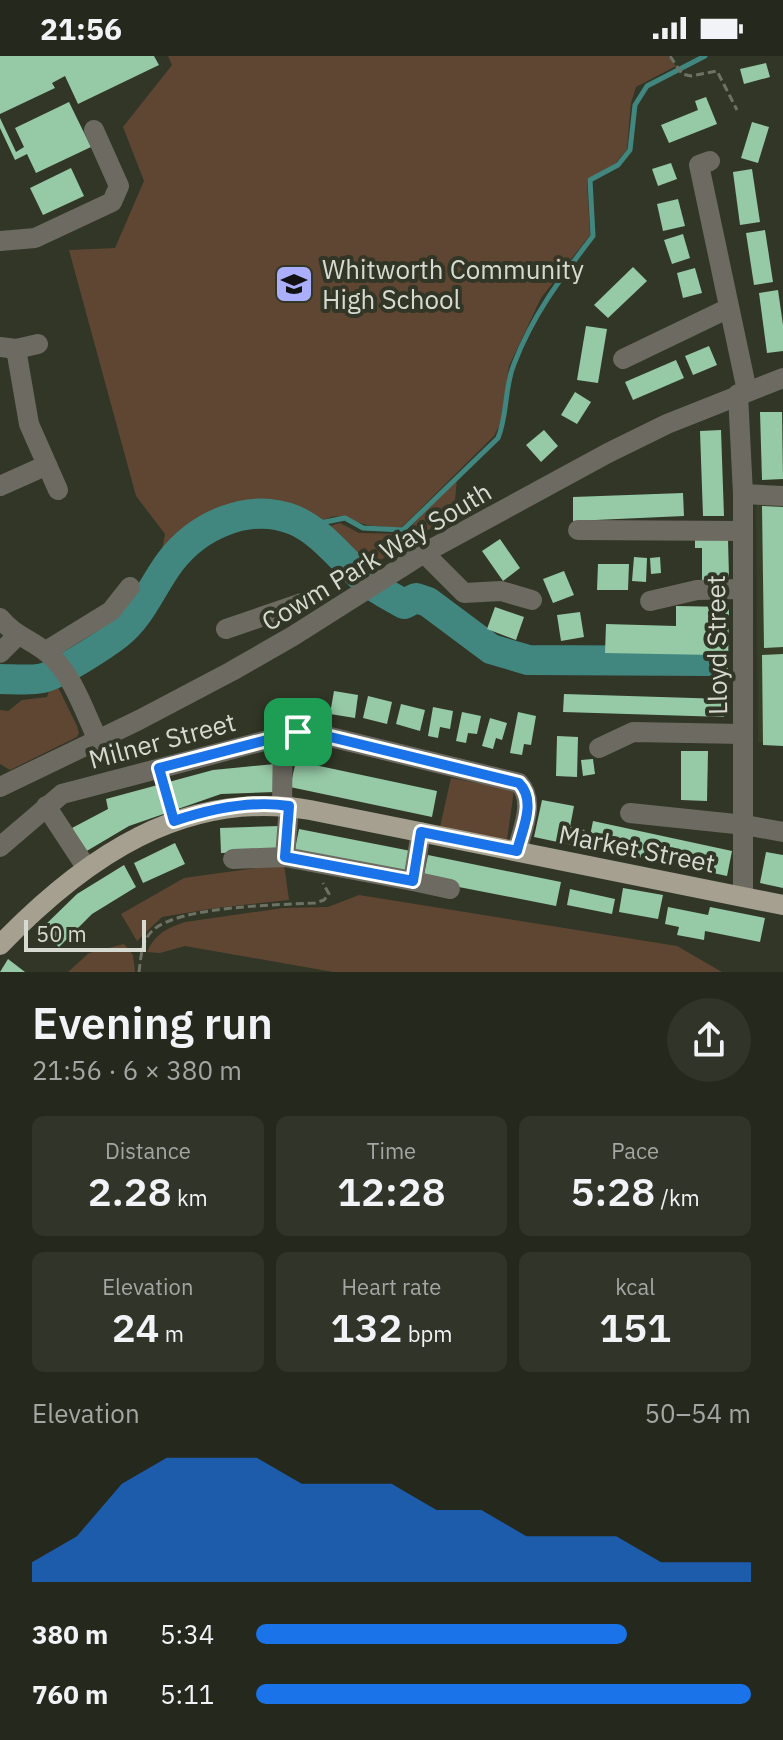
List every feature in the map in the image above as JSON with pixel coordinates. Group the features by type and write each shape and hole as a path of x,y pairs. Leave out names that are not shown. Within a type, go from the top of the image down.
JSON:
{"main road":[{"name":"Market Street","path":"0,945 51,896 86,867 117,847 174,821 205,811 244,805 286,806 783,905"}],"street":[{"path":"0,241 35,238 112,202 119,186 94,130"},
{"name":"Lloyd Street","path":"710,161 699,165 729,308 742,392 743,896"},
{"path":"623,359 729,308"},
{"path":"38,344 8,348 29,424 58,490"},
{"name":"Cowm Park Way South","path":"0,787 153,713 273,647 424,553 608,453 742,392 783,378"},
{"path":"0,486 47,465"},
{"path":"743,494 783,496"},
{"path":"578,530 742,531"},
{"path":"424,553 464,593 501,591 532,600"},
{"path":"50,655 111,611 130,587"},
{"path":"650,601 697,590 742,589"},
{"path":"226,629 302,603"},
{"path":"262,617 273,647"},
{"path":"0,618 18,635 50,655 69,680 98,740"},
{"path":"0,653 18,635"},
{"name":"Milner Street","path":"0,847 62,794 298,732 318,734 519,783 525,789 528,805 517,851"},
{"path":"597,748 633,732 743,734"},
{"path":"283,735 285,857"},
{"path":"46,806 86,867"},
{"path":"630,813 783,832"},
{"path":"413,881 421,832"},
{"path":"233,859 285,857 450,889"}],"path":[{"path":"670,56 682,74 691,76 717,71 737,110"},
{"path":"159,768 174,821"},
{"path":"139,972 144,944 152,931 178,917 222,910 315,903 329,894 320,880"}],"shaded area":[{"name":"Whitworth Community High School","path":"168,56 668,56 676,66 636,87 631,103 627,149 615,164 587,180 590,235 541,298 509,366 502,420 494,436 401,528 368,525 340,517 329,518 316,525 280,510 226,512 202,523 160,561 165,534 136,496 69,250 115,248 144,181 123,127 172,65"},
{"path":"457,477 454,514 363,571 326,535 323,528 340,523 359,533 404,534"},
{"path":"756,501 783,503 783,742 758,742"},
{"path":"56,683 77,726 77,737 10,770 0,764 0,710 8,711 22,700 47,697 51,685"},
{"path":"451,778 514,790 507,840 440,827"},
{"path":"284,864 289,900 162,917 137,941 121,914 184,878"},
{"path":"359,895 677,946 722,972 333,972 185,946 160,953 147,952 162,932 185,922 283,908 328,907"},
{"path":"124,944 133,955 135,972 68,972 89,953"}],"building":[{"path":"0,56 154,56 159,65 78,104 65,76 52,83 55,88 0,114"},
{"path":"766,63 770,77 744,84 740,69"},
{"path":"706,97 717,124 669,143 661,125 698,110 695,101"},
{"path":"69,102 91,147 36,173 27,154 15,160 0,128 0,118 16,152 24,147 15,128"},
{"path":"752,122 769,127 758,163 741,158"},
{"path":"671,163 677,179 658,186 652,169"},
{"path":"71,168 84,196 43,215 30,188"},
{"path":"752,169 760,222 740,225 733,172"},
{"path":"678,199 685,226 663,231 657,204"},
{"path":"765,230 773,282 754,285 746,233"},
{"path":"683,234 690,258 672,264 664,240"},
{"path":"633,267 647,281 608,318 594,305"},
{"path":"695,268 702,293 683,298 677,273"},
{"path":"778,290 783,351 767,353 759,293"},
{"path":"586,326 607,329 598,383 577,380"},
{"path":"709,346 717,365 693,375 685,356"},
{"path":"676,360 684,378 633,400 625,382"},
{"path":"575,392 591,402 577,424 561,415"},
{"path":"760,412 782,412 783,479 762,480"},
{"path":"544,430 558,446 541,462 526,445"},
{"path":"721,430 724,516 703,516 700,431"},
{"path":"683,493 684,516 573,521 573,497"},
{"path":"762,506 783,507 783,647 764,648"},
{"path":"500,539 520,568 503,581 482,551"},
{"path":"695,540 728,540 729,577 723,577 724,581 702,581 702,548 695,548"},
{"path":"634,557 647,558 646,582 632,581"},
{"path":"660,557 661,573 651,574 650,558"},
{"path":"598,564 629,564 628,590 597,590"},
{"path":"564,571 574,595 553,603 543,579"},
{"path":"676,606 729,607 728,669 714,669 714,655 605,653 606,624 676,626"},
{"path":"495,607 524,617 516,640 487,629"},
{"path":"580,612 584,637 561,641 557,615"},
{"path":"783,654 783,746 763,745 762,655"},
{"path":"334,691 358,695 355,718 330,714"},
{"path":"564,694 725,699 724,717 563,712"},
{"path":"368,696 392,702 387,724 363,718"},
{"path":"401,704 425,710 420,731 396,724"},
{"path":"433,707 453,711 450,729 440,727 438,738 428,736"},
{"path":"462,712 481,716 477,734 468,733 466,743 456,741"},
{"path":"518,712 536,716 531,745 524,744 522,755 510,753"},
{"path":"490,718 507,723 502,740 496,738 493,749 482,746"},
{"path":"557,736 578,737 577,777 556,776"},
{"path":"681,751 708,751 707,801 681,800"},
{"path":"593,759 595,774 583,776 581,760"},
{"path":"296,761 437,791 432,817 290,787"},
{"path":"275,764 275,792 221,794 129,826 85,852 72,828 108,809 106,799 213,770"},
{"path":"542,800 574,806 570,827 585,830 581,847 534,837"},
{"path":"593,821 732,851 727,876 588,846"},
{"path":"279,826 280,851 221,853 220,828"},
{"path":"299,829 411,851 406,876 294,854"},
{"path":"175,843 185,864 143,883 134,863"},
{"path":"766,852 783,855 783,888 760,883"},
{"path":"428,855 561,882 556,906 423,880"},
{"path":"124,865 136,887 92,914 59,947 40,930 77,894"},
{"path":"623,888 663,895 658,919 619,912"},
{"path":"570,889 615,899 612,914 567,905"},
{"path":"668,907 708,915 710,907 765,918 760,942 705,931 704,940 677,935 679,927 665,924"},
{"path":"8,959 25,972 0,972"}],"waterway":[{"path":"314,531 325,522 345,518 363,528 403,530 498,438 511,373 522,346 549,297 593,236 590,180 618,165 630,150 635,105 647,86 705,56"},
{"path":"0,679 43,678 92,652 125,628 170,562 195,537 226,520 260,514 277,515 304,525 378,589 404,604 416,598 428,602 491,649 528,660 711,661"}],"place":[{"name":"Whitworth Community High School","path":"294,284"}],"route":[{"path":"298,732 318,734 519,783 525,789 528,805 517,851 421,832 413,881 285,857 289,806 244,805 205,811 174,821 159,768 298,732"}]}
